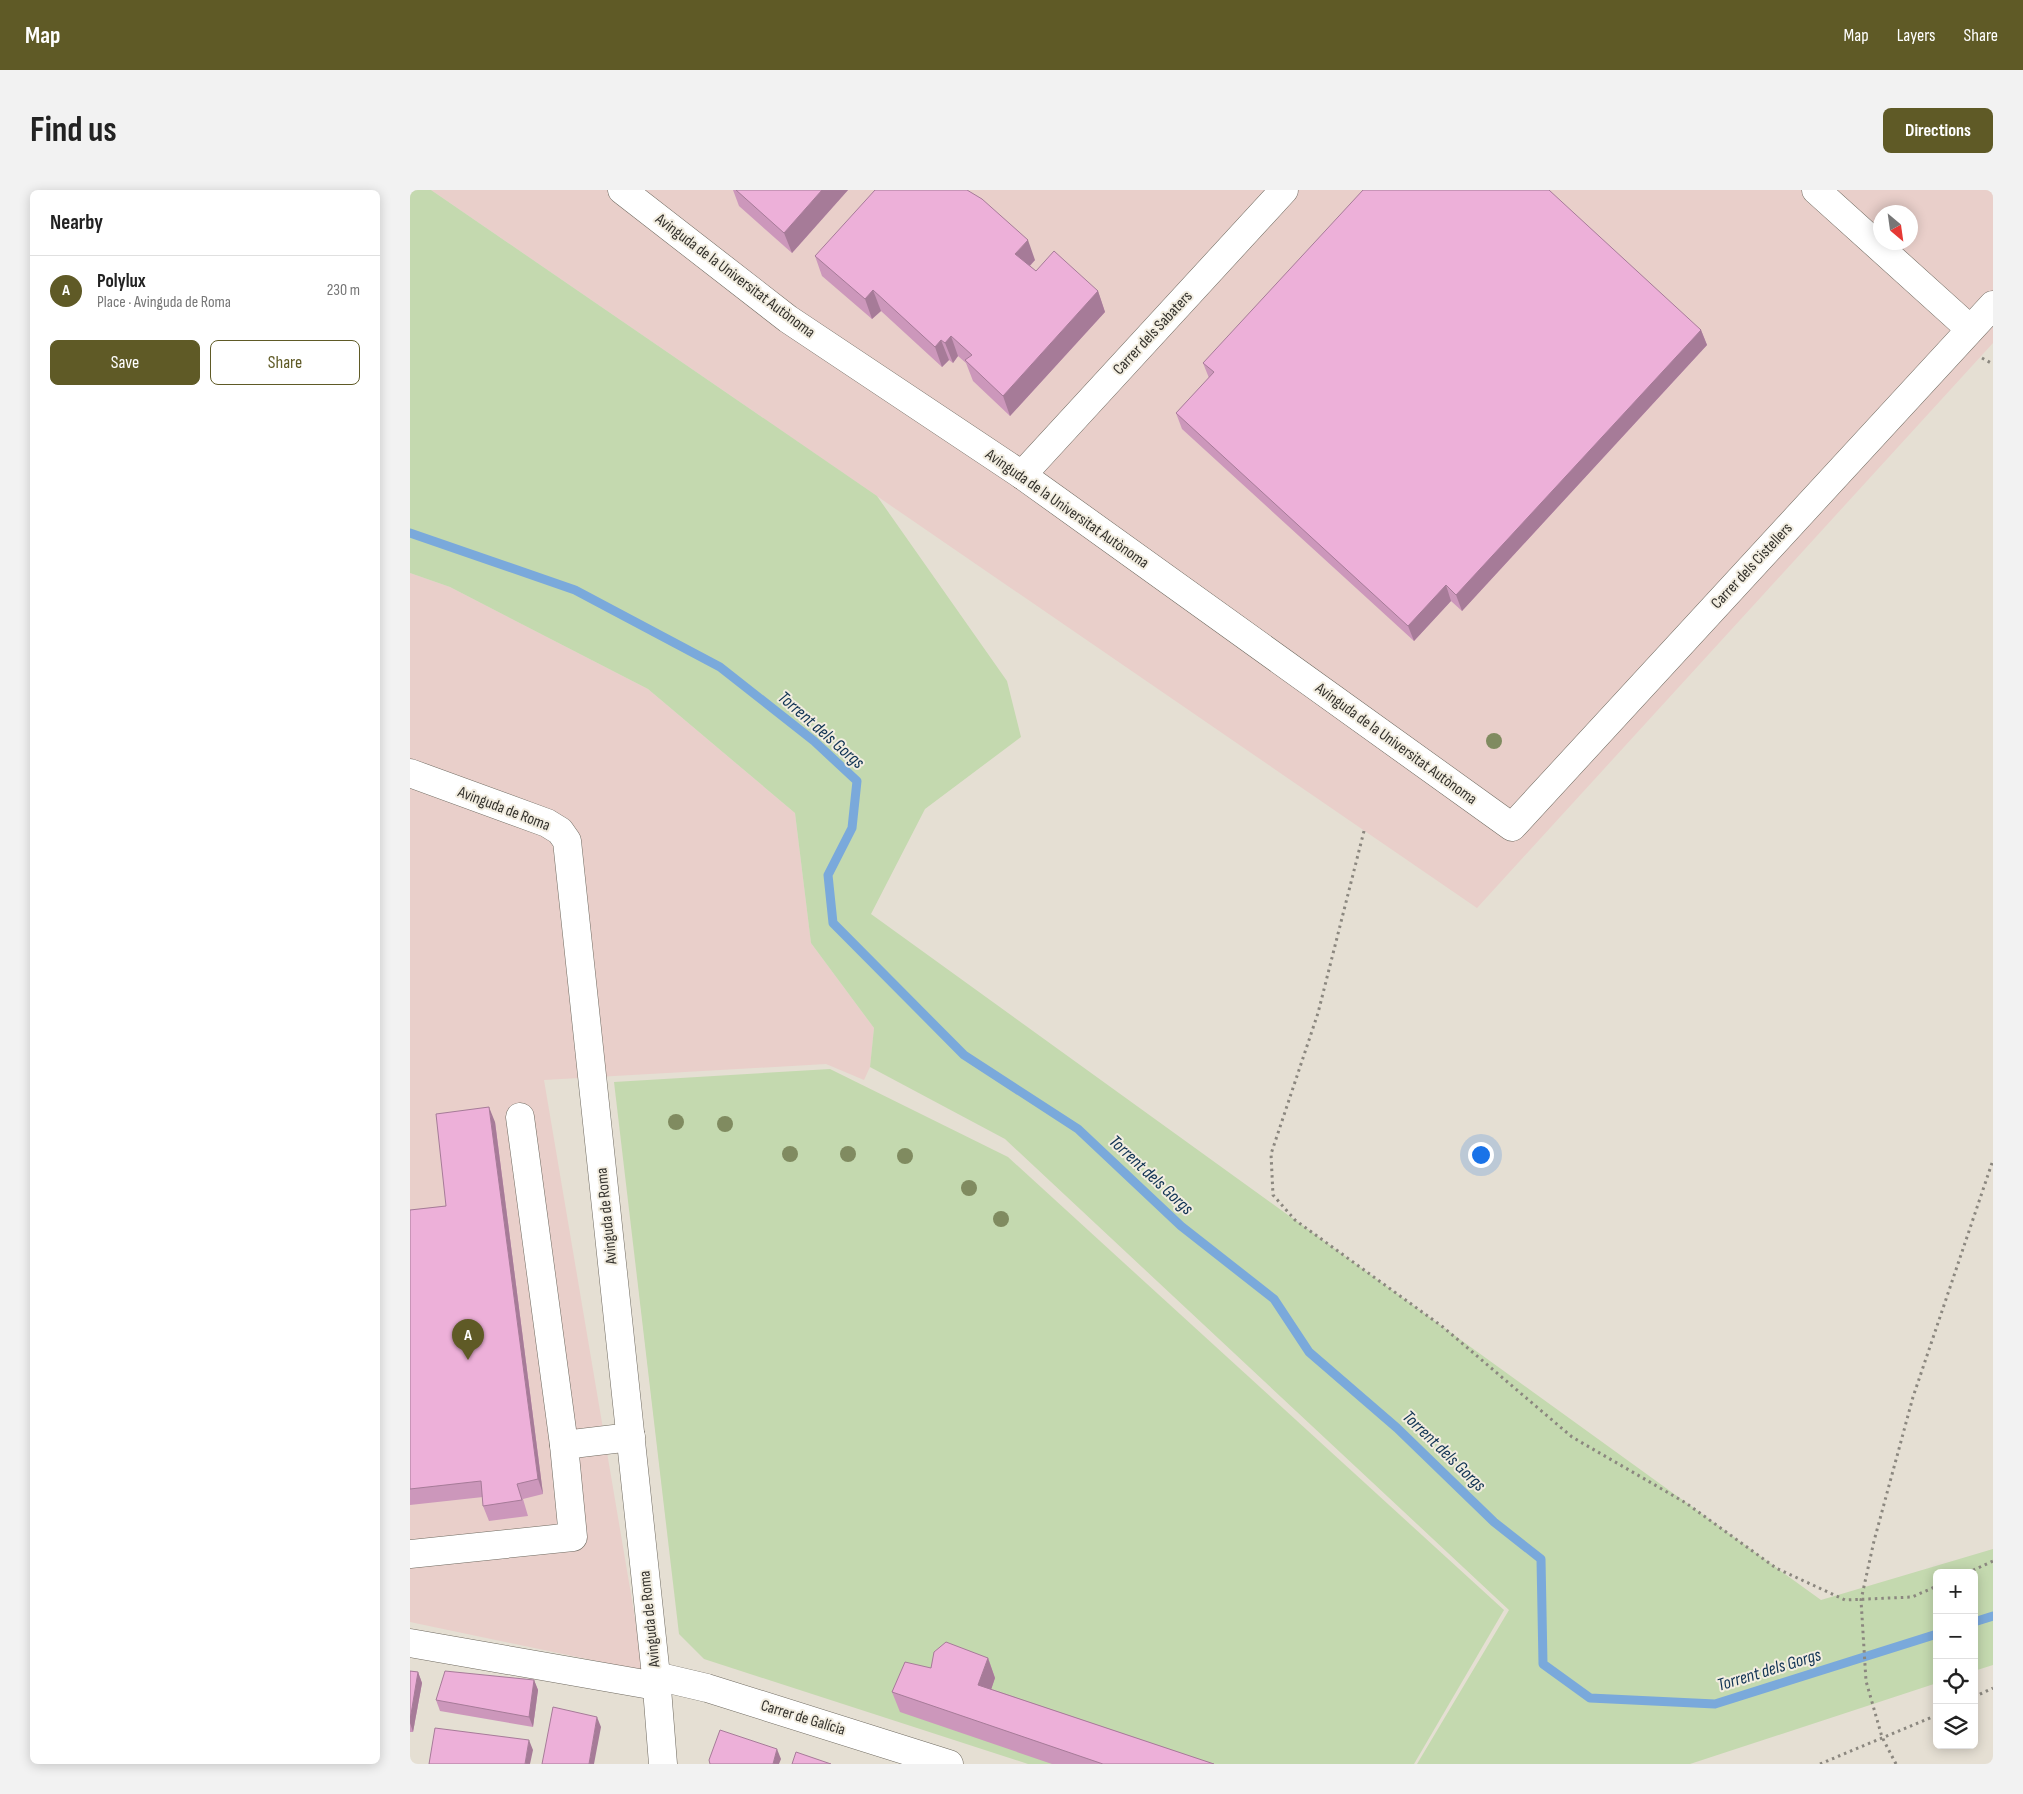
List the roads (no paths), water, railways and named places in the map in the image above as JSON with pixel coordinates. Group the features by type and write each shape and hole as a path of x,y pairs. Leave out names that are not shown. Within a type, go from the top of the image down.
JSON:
{"street":[{"name":"Avinguda de la Universitat Autònoma","path":"622,190 788,319 1022,475 1512,827"},
{"name":"Carrer dels Sabaters","path":"1022,475 1284,190"},
{"path":"1816,190 1970,329"},
{"name":"Carrer dels Cistellers","path":"1512,827 1993,305"},
{"name":"Avinguda de Roma","path":"412,777 547,823 560,831 567,841 631,1437 663,1764"},
{"path":"410,1554 573,1537 564,1445 520,1117"},
{"path":"564,1445 631,1437"},
{"name":"Carrer de Galícia","path":"410,1644 707,1688 949,1764"}],"waterway":[{"name":"Torrent dels Gorgs","path":"410,533 575,590 720,667 814,741 857,781 852,828 828,875 833,923 964,1055 1078,1129 1181,1226 1274,1299 1309,1352 1397,1428 1494,1522 1541,1559 1543,1664 1590,1698 1715,1704 1933,1635"},
{"name":"Torrent dels Gorgs","path":"1978,1621 1993,1616"}],"place":[{"name":"Polylux","path":"468,1360"}]}
